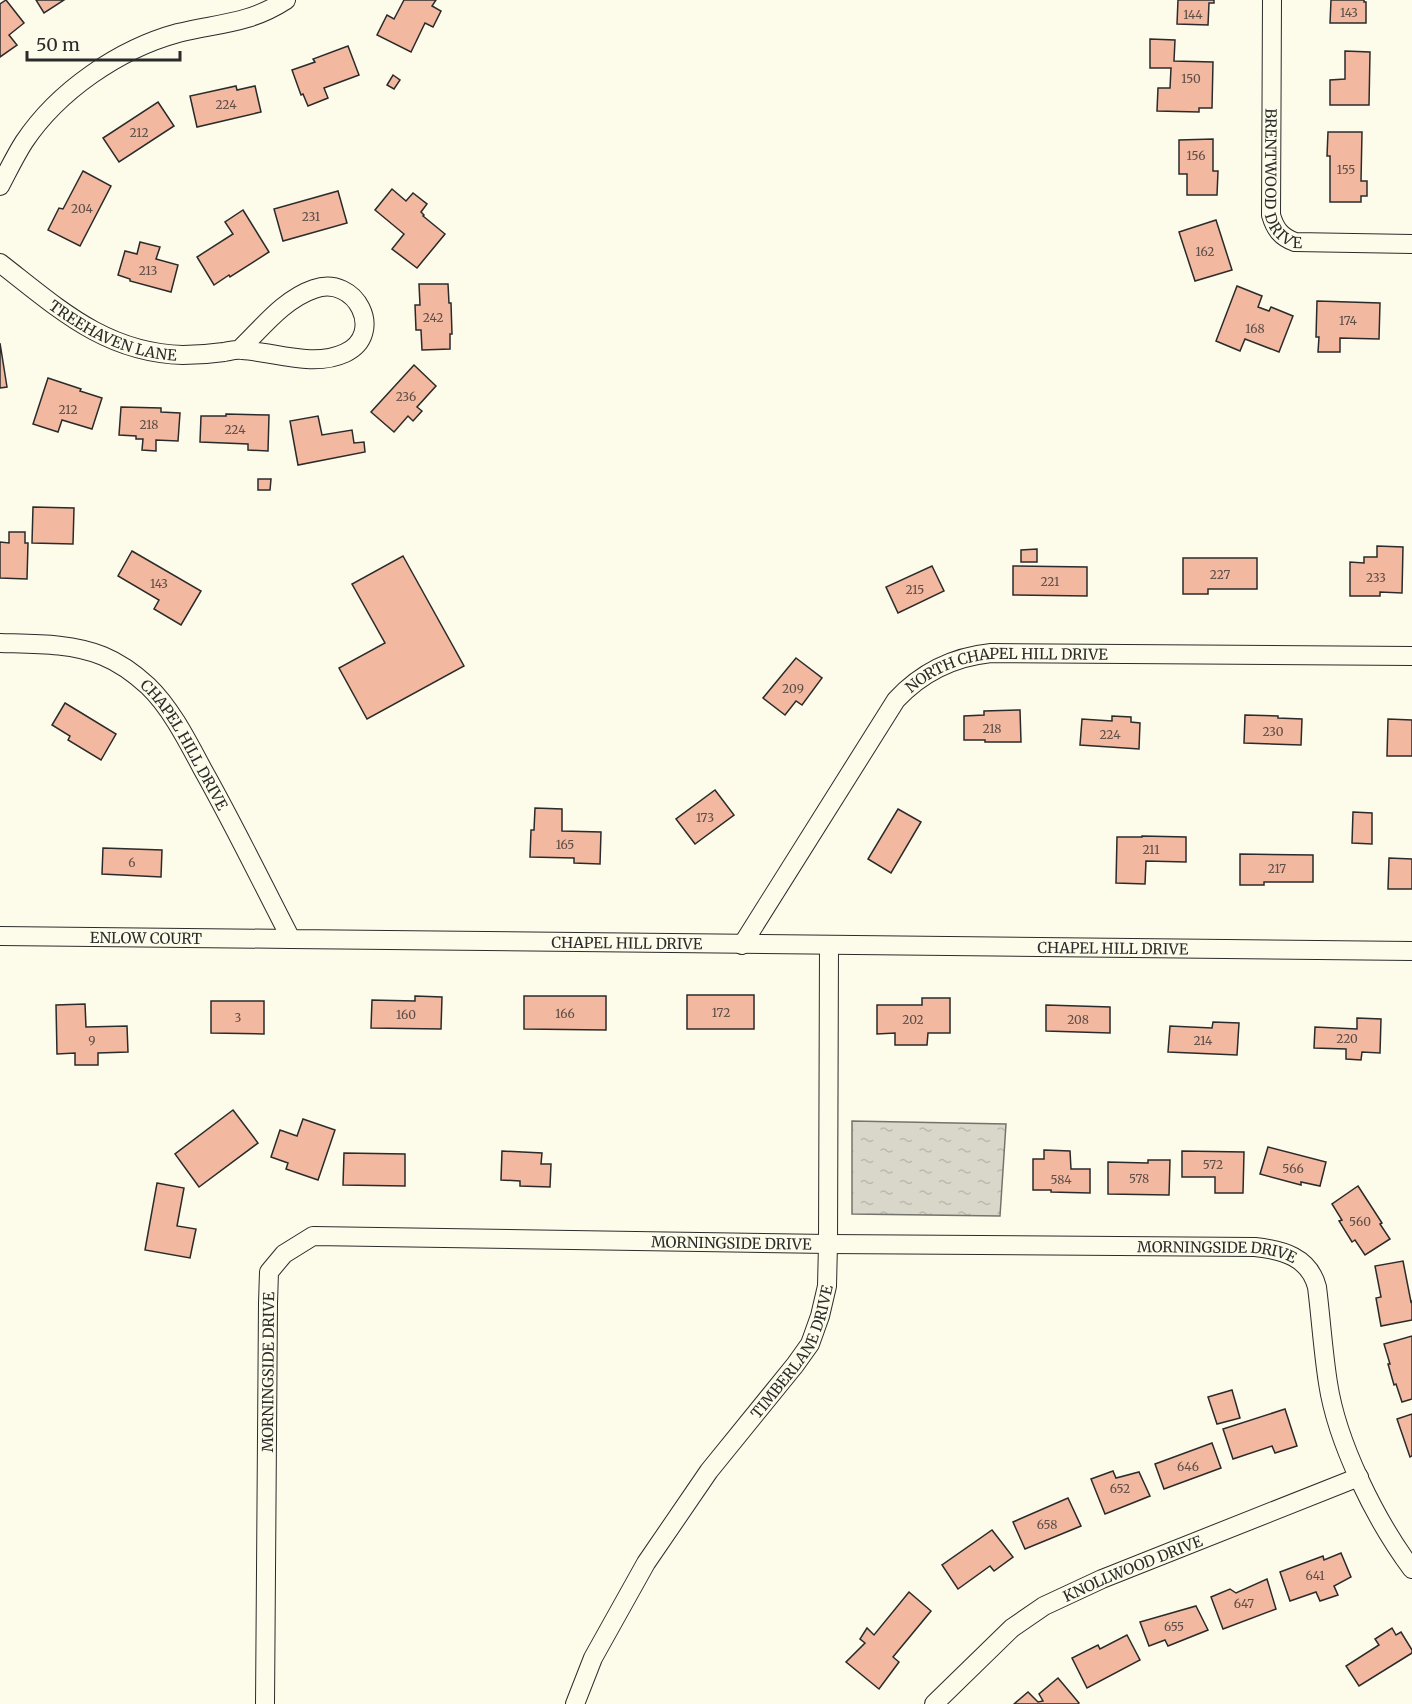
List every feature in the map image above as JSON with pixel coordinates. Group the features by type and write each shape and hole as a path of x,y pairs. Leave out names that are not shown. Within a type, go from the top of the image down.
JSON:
{"street":[{"path":"0,186 25,141 42,119 74,88 117,58 175,34 237,22 258,15 286,0"},
{"name":"BRENTWOOD DRIVE","path":"1272,0 1271,215 1276,229 1281,235 1295,242 1412,244"},
{"name":"TREEHAVEN LANE","path":"0,263 80,323 117,342 150,351 202,355 240,350 288,357 332,357 346,352 359,343 364,315 358,303 346,291 331,286 314,289 292,301 240,350"},
{"name":"CHAPEL HILL DRIVE","path":"0,643 43,644 85,650 117,663 149,687 161,700 187,741 228,814 291,939 1412,951"},
{"name":"NORTH CHAPEL HILL DRIVE","path":"742,945 896,700 915,681 938,667 972,655 991,653 1412,656"},
{"name":"ENLOW COURT","path":"0,936 291,939"},
{"name":"TIMBERLANE DRIVE","path":"575,1704 592,1658 646,1563 709,1471 810,1344 820,1316 827,1286 829,945"},
{"name":"MORNINGSIDE DRIVE","path":"265,1704 269,1272 284,1254 313,1236 828,1244 1255,1247 1280,1251 1292,1255 1315,1277 1328,1384 1342,1437 1359,1477 1393,1543 1412,1569"},
{"name":"KNOLLWOOD DRIVE","path":"934,1704 1012,1628 1044,1606 1102,1579 1359,1477"}],"water":[{"path":"852,1121 1006,1124 1000,1216 852,1214"}],"building":[{"path":"6,0 24,23 9,35 17,45 0,57 0,4"},
{"path":"36,0 64,0 44,13"},
{"path":"404,0 436,0 432,6 441,11 433,27 425,23 411,52 377,35 387,15 394,19"},
{"path":"1178,0 1214,0 1214,3 1209,3 1208,25 1177,24"},
{"path":"1331,0 1364,0 1366,2 1366,23 1330,23"},
{"path":"1150,39 1175,40 1174,61 1213,62 1212,108 1199,108 1199,112 1157,111 1158,88 1170,88 1171,68 1150,68"},
{"path":"348,46 359,75 324,88 328,98 308,106 303,94 301,95 292,70 315,62 313,59"},
{"path":"1345,51 1370,52 1369,105 1330,105 1330,80 1345,79"},
{"path":"393,75 400,80 394,89 387,85"},
{"path":"236,86 237,90 255,86 261,112 197,127 190,96"},
{"path":"158,102 174,126 119,162 103,138"},
{"path":"1328,132 1362,132 1361,181 1367,181 1367,196 1361,196 1361,202 1330,202"},
{"path":"1213,139 1213,171 1218,171 1217,195 1187,195 1187,174 1179,174 1179,140"},
{"path":"83,171 111,186 80,246 48,230 59,208 63,209"},
{"path":"392,189 406,201 413,193 427,204 421,212 423,216 445,234 417,268 392,249 404,234 375,210"},
{"path":"338,191 347,223 283,241 274,209"},
{"path":"243,210 269,252 214,285 197,257 233,234 225,222"},
{"path":"1216,220 1232,270 1195,281 1179,232"},
{"path":"140,242 160,247 156,259 178,265 171,292 130,281 118,275 125,251 137,254"},
{"path":"419,284 448,284 452,334 450,334 450,349 422,350 421,330 416,330 415,305 420,305"},
{"path":"1237,286 1262,296 1258,307 1269,311 1271,307 1293,316 1279,352 1245,339 1240,351 1216,341"},
{"path":"1317,301 1380,303 1379,339 1340,338 1340,352 1318,352"},
{"path":"0,343 7,387 0,388"},
{"path":"414,365 436,386 417,407 422,411 413,421 408,416 394,432 371,412"},
{"path":"48,378 102,398 92,429 62,420 58,432 33,424"},
{"path":"121,407 161,408 161,412 180,413 178,441 156,440 156,451 142,450 143,439 136,439 136,436 119,435"},
{"path":"226,414 269,415 268,451 248,450 248,444 200,442 201,416 226,416"},
{"path":"318,416 322,435 352,430 354,443 364,442 365,452 298,465 290,421"},
{"path":"258,479 271,479 270,490 258,490"},
{"path":"33,507 74,508 73,544 32,543"},
{"path":"9,532 25,532 25,543 28,543 27,579 0,578 0,542 9,543"},
{"path":"1377,546 1403,547 1402,593 1380,592 1380,596 1350,596 1350,562 1364,563 1364,557 1377,557"},
{"path":"1037,549 1037,562 1021,562 1021,550"},
{"path":"132,551 201,591 181,625 154,609 159,600 118,576"},
{"path":"403,556 464,666 367,719 339,668 385,643 352,584"},
{"path":"1183,558 1257,558 1257,589 1208,589 1208,594 1183,594"},
{"path":"932,566 944,591 898,613 886,587"},
{"path":"1013,566 1087,567 1087,596 1013,595"},
{"path":"796,658 822,678 802,705 796,701 785,715 763,698"},
{"path":"65,703 116,734 101,760 68,740 70,736 52,725"},
{"path":"1020,710 1021,742 964,740 964,716 984,715 984,711"},
{"path":"1245,715 1302,719 1301,745 1244,743"},
{"path":"1112,716 1131,717 1131,722 1140,723 1139,749 1080,745 1082,719 1112,721"},
{"path":"1388,719 1412,720 1412,756 1387,756"},
{"path":"715,790 734,815 695,844 676,819"},
{"path":"535,808 562,809 562,831 601,832 600,864 574,863 574,858 530,857"},
{"path":"898,809 921,822 891,873 868,859"},
{"path":"1353,812 1372,813 1372,844 1352,843"},
{"path":"1117,837 1186,837 1186,862 1146,861 1145,884 1116,883"},
{"path":"103,848 162,850 161,877 102,874"},
{"path":"1240,854 1313,855 1313,882 1264,882 1264,885 1240,885"},
{"path":"1389,858 1412,859 1412,889 1388,889"},
{"path":"687,995 754,995 754,1029 687,1029"},
{"path":"415,996 442,997 441,1029 371,1028 372,1000 415,1001"},
{"path":"524,996 606,996 606,1030 524,1029"},
{"path":"922,998 950,998 950,1033 928,1033 927,1045 895,1045 895,1033 877,1034 877,1005 922,1005"},
{"path":"211,1001 264,1001 264,1034 211,1033"},
{"path":"85,1004 86,1027 127,1026 128,1052 98,1053 98,1065 75,1065 75,1053 57,1054 56,1005"},
{"path":"1046,1005 1110,1007 1110,1033 1046,1031"},
{"path":"1357,1018 1381,1019 1380,1053 1362,1052 1361,1060 1346,1059 1346,1049 1314,1048 1315,1027 1357,1029"},
{"path":"1213,1022 1239,1023 1237,1055 1168,1052 1170,1026 1212,1028"},
{"path":"233,1110 258,1143 199,1187 175,1154"},
{"path":"303,1119 335,1130 318,1180 286,1169 288,1163 271,1157 280,1130 297,1136"},
{"path":"1268,1147 1326,1162 1320,1186 1301,1182 1301,1185 1260,1174"},
{"path":"1044,1150 1070,1151 1071,1169 1090,1169 1090,1193 1033,1190 1033,1159 1044,1159"},
{"path":"502,1151 542,1153 541,1164 551,1164 550,1187 520,1186 520,1181 501,1180"},
{"path":"1182,1151 1244,1152 1243,1193 1215,1193 1215,1177 1182,1177"},
{"path":"344,1153 405,1154 405,1186 343,1185"},
{"path":"1148,1160 1170,1160 1169,1195 1108,1194 1108,1162 1148,1163"},
{"path":"157,1183 184,1188 177,1226 196,1229 190,1258 145,1250"},
{"path":"1358,1186 1390,1239 1365,1255 1355,1240 1352,1242 1332,1204"},
{"path":"1403,1261 1412,1301 1412,1320 1381,1326 1376,1298 1381,1297 1375,1266"},
{"path":"1412,1336 1412,1399 1402,1402 1396,1384 1394,1385 1384,1344"},
{"path":"1232,1390 1240,1418 1217,1424 1208,1397"},
{"path":"1285,1409 1297,1446 1275,1453 1272,1446 1233,1459 1223,1429"},
{"path":"1412,1414 1412,1456 1410,1457 1397,1419"},
{"path":"1212,1443 1221,1468 1164,1489 1155,1464"},
{"path":"1113,1471 1116,1478 1139,1472 1150,1496 1105,1514 1091,1479"},
{"path":"1068,1498 1081,1526 1025,1549 1013,1522"},
{"path":"992,1530 1013,1557 994,1571 990,1566 958,1589 942,1565"},
{"path":"1341,1553 1351,1577 1334,1586 1338,1595 1320,1601 1316,1592 1290,1601 1280,1572 1323,1556 1324,1560"},
{"path":"1267,1579 1276,1609 1223,1629 1211,1597 1230,1589 1236,1593"},
{"path":"909,1592 931,1611 893,1657 899,1662 879,1689 846,1662 865,1643 860,1639 867,1628 874,1635"},
{"path":"1196,1606 1208,1630 1168,1646 1165,1640 1149,1646 1140,1622"},
{"path":"1392,1628 1396,1635 1401,1632 1412,1653 1359,1686 1346,1666 1379,1645 1375,1639"},
{"path":"1127,1635 1140,1660 1087,1688 1072,1658 1098,1645 1100,1649"},
{"path":"1058,1678 1078,1704 1014,1704 1028,1692 1038,1702 1043,1701 1039,1694"}]}
